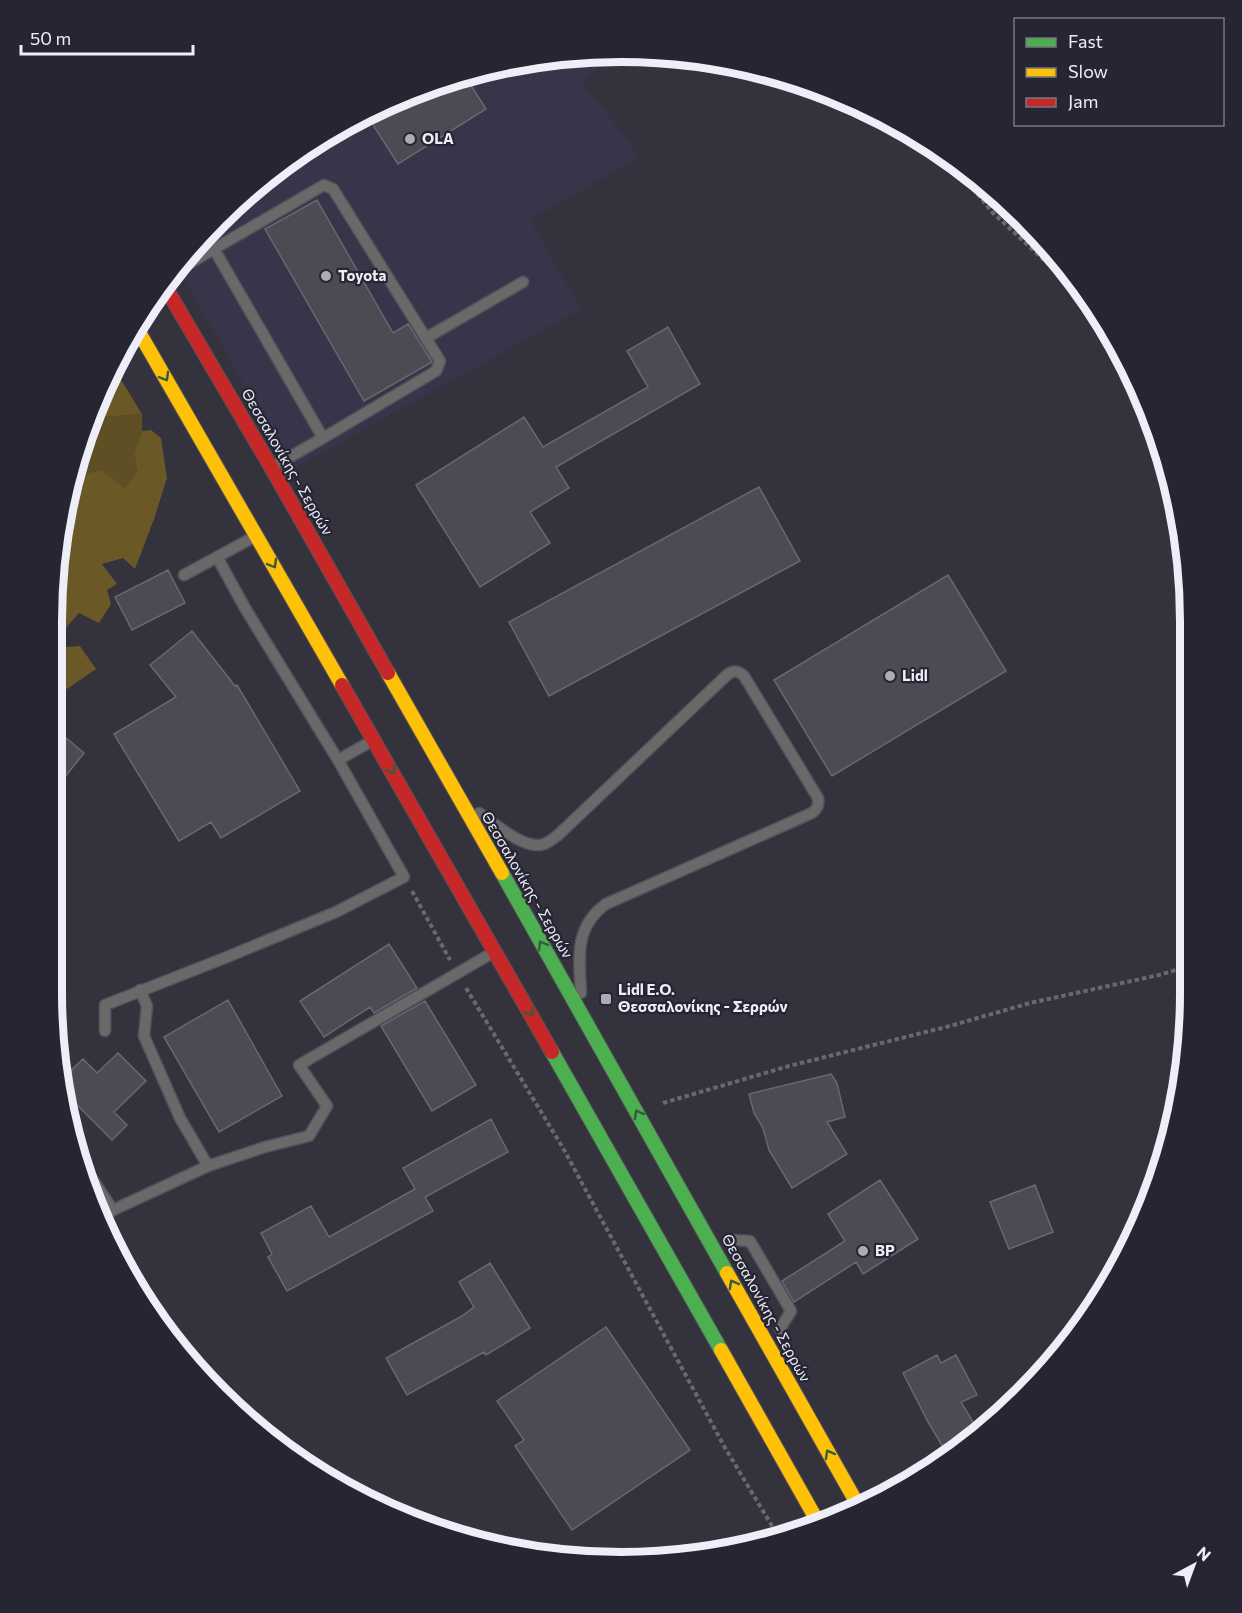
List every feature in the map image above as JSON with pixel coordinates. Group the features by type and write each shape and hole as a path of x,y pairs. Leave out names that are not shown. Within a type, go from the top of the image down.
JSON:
{"main road":[{"name":"Θεσσαλονίκης - Σερρών","path":"168,292 272,467 855,1500"},
{"path":"140,334 375,740 815,1517"}],"lane":[{"path":"191,262 324,184 333,189 440,362 436,371 272,467"},
{"path":"214,249 323,438"},
{"path":"426,338 523,282"},
{"path":"184,575 257,536"},
{"path":"105,1031 105,1005 336,912 404,877 338,760 245,608 218,557"},
{"path":"459,800 519,840 540,845 547,842 557,836 728,674 734,671 744,676 818,798 819,804 813,813 606,904 596,912 589,921 581,941 582,1014"},
{"path":"338,760 375,740"},
{"path":"107,1214 208,1166 265,1147 309,1136 327,1106 299,1065 495,951"},
{"path":"140,990 147,1006 144,1036 180,1118 208,1166"},
{"path":"96,1186 112,1210"},
{"path":"733,1240 750,1241 791,1311 780,1329"}],"path":[{"path":"968,182 992,212 1063,278"},
{"path":"404,877 457,974 563,1148 724,1446 774,1530"},
{"path":"637,1111 789,1066 950,1026 1030,1003 1180,969"}],"shaded area":[{"path":"603,62 582,82 627,139 638,158 530,220 581,309 293,469 285,459 182,274 225,225 280,177 341,136 374,119 441,91 512,72 548,66"},
{"path":"118,375 142,414 100,417"},
{"path":"142,414 142,431 134,453 137,472 124,488 81,476 100,417"},
{"path":"151,430 161,438 167,478 135,569 123,558 102,564 117,584 107,590 111,604 99,623 79,613 62,632 66,548 81,475 101,470 124,488 137,472 134,453 142,431"},
{"path":"62,632 66,647 80,646 96,669 67,689 62,684"}],"building":[{"name":"OLA","path":"469,83 486,109 398,164 370,121 407,104"},
{"name":"Toyota","path":"317,200 393,333 408,324 432,362 364,401 265,229"},
{"path":"668,327 700,384 556,467 569,488 530,512 550,543 480,587 416,485 524,417 543,447 648,387 627,351"},
{"path":"759,487 800,561 549,696 509,622"},
{"path":"168,570 185,603 132,630 115,597"},
{"name":"Lidl","path":"948,575 1006,671 832,776 774,680"},
{"path":"192,631 235,686 237,685 300,791 221,838 211,822 179,841 114,734 176,697 150,665"},
{"path":"65,737 84,753 62,780 62,741"},
{"path":"389,944 417,988 374,1013 370,1007 324,1037 300,1001"},
{"path":"228,1000 282,1096 219,1132 164,1037"},
{"path":"425,1001 476,1085 432,1111 381,1026"},
{"path":"118,1053 146,1081 114,1112 127,1125 112,1140 72,1100 67,1074 83,1059 97,1073"},
{"path":"831,1074 837,1083 845,1117 827,1122 847,1154 792,1188 769,1150 749,1094"},
{"path":"491,1119 508,1152 425,1197 433,1211 287,1291 268,1257 272,1254 261,1233 311,1206 329,1237 415,1189 403,1168"},
{"name":"BP","path":"880,1180 918,1239 863,1274 856,1262 794,1302 782,1281 845,1241 828,1214"},
{"path":"1035,1185 1053,1232 1009,1249 990,1202"},
{"path":"490,1263 530,1328 486,1355 484,1352 407,1395 386,1358 474,1307 459,1282"},
{"path":"606,1327 690,1450 572,1530 515,1446 524,1440 497,1401"},
{"path":"937,1355 941,1363 956,1355 977,1395 961,1402 975,1425 944,1449 903,1373"}],"traffic: fast":[{"path":"502,873 727,1273"},
{"path":"552,1052 721,1350"}],"traffic: slow":[{"path":"140,334 342,685"},
{"path":"388,673 502,873"},
{"path":"727,1273 855,1500"},
{"path":"721,1350 815,1517"}],"traffic: jam":[{"path":"168,292 388,673"},
{"path":"342,685 552,1052"}],"place":[{"name":"OLA","path":"410,139"},
{"name":"Toyota","path":"326,276"},
{"name":"Lidl","path":"890,676"},
{"name":"Lidl Ε.Ο. Θεσσαλονίκης - Σερρών","path":"606,999"},
{"name":"BP","path":"863,1251"}]}
